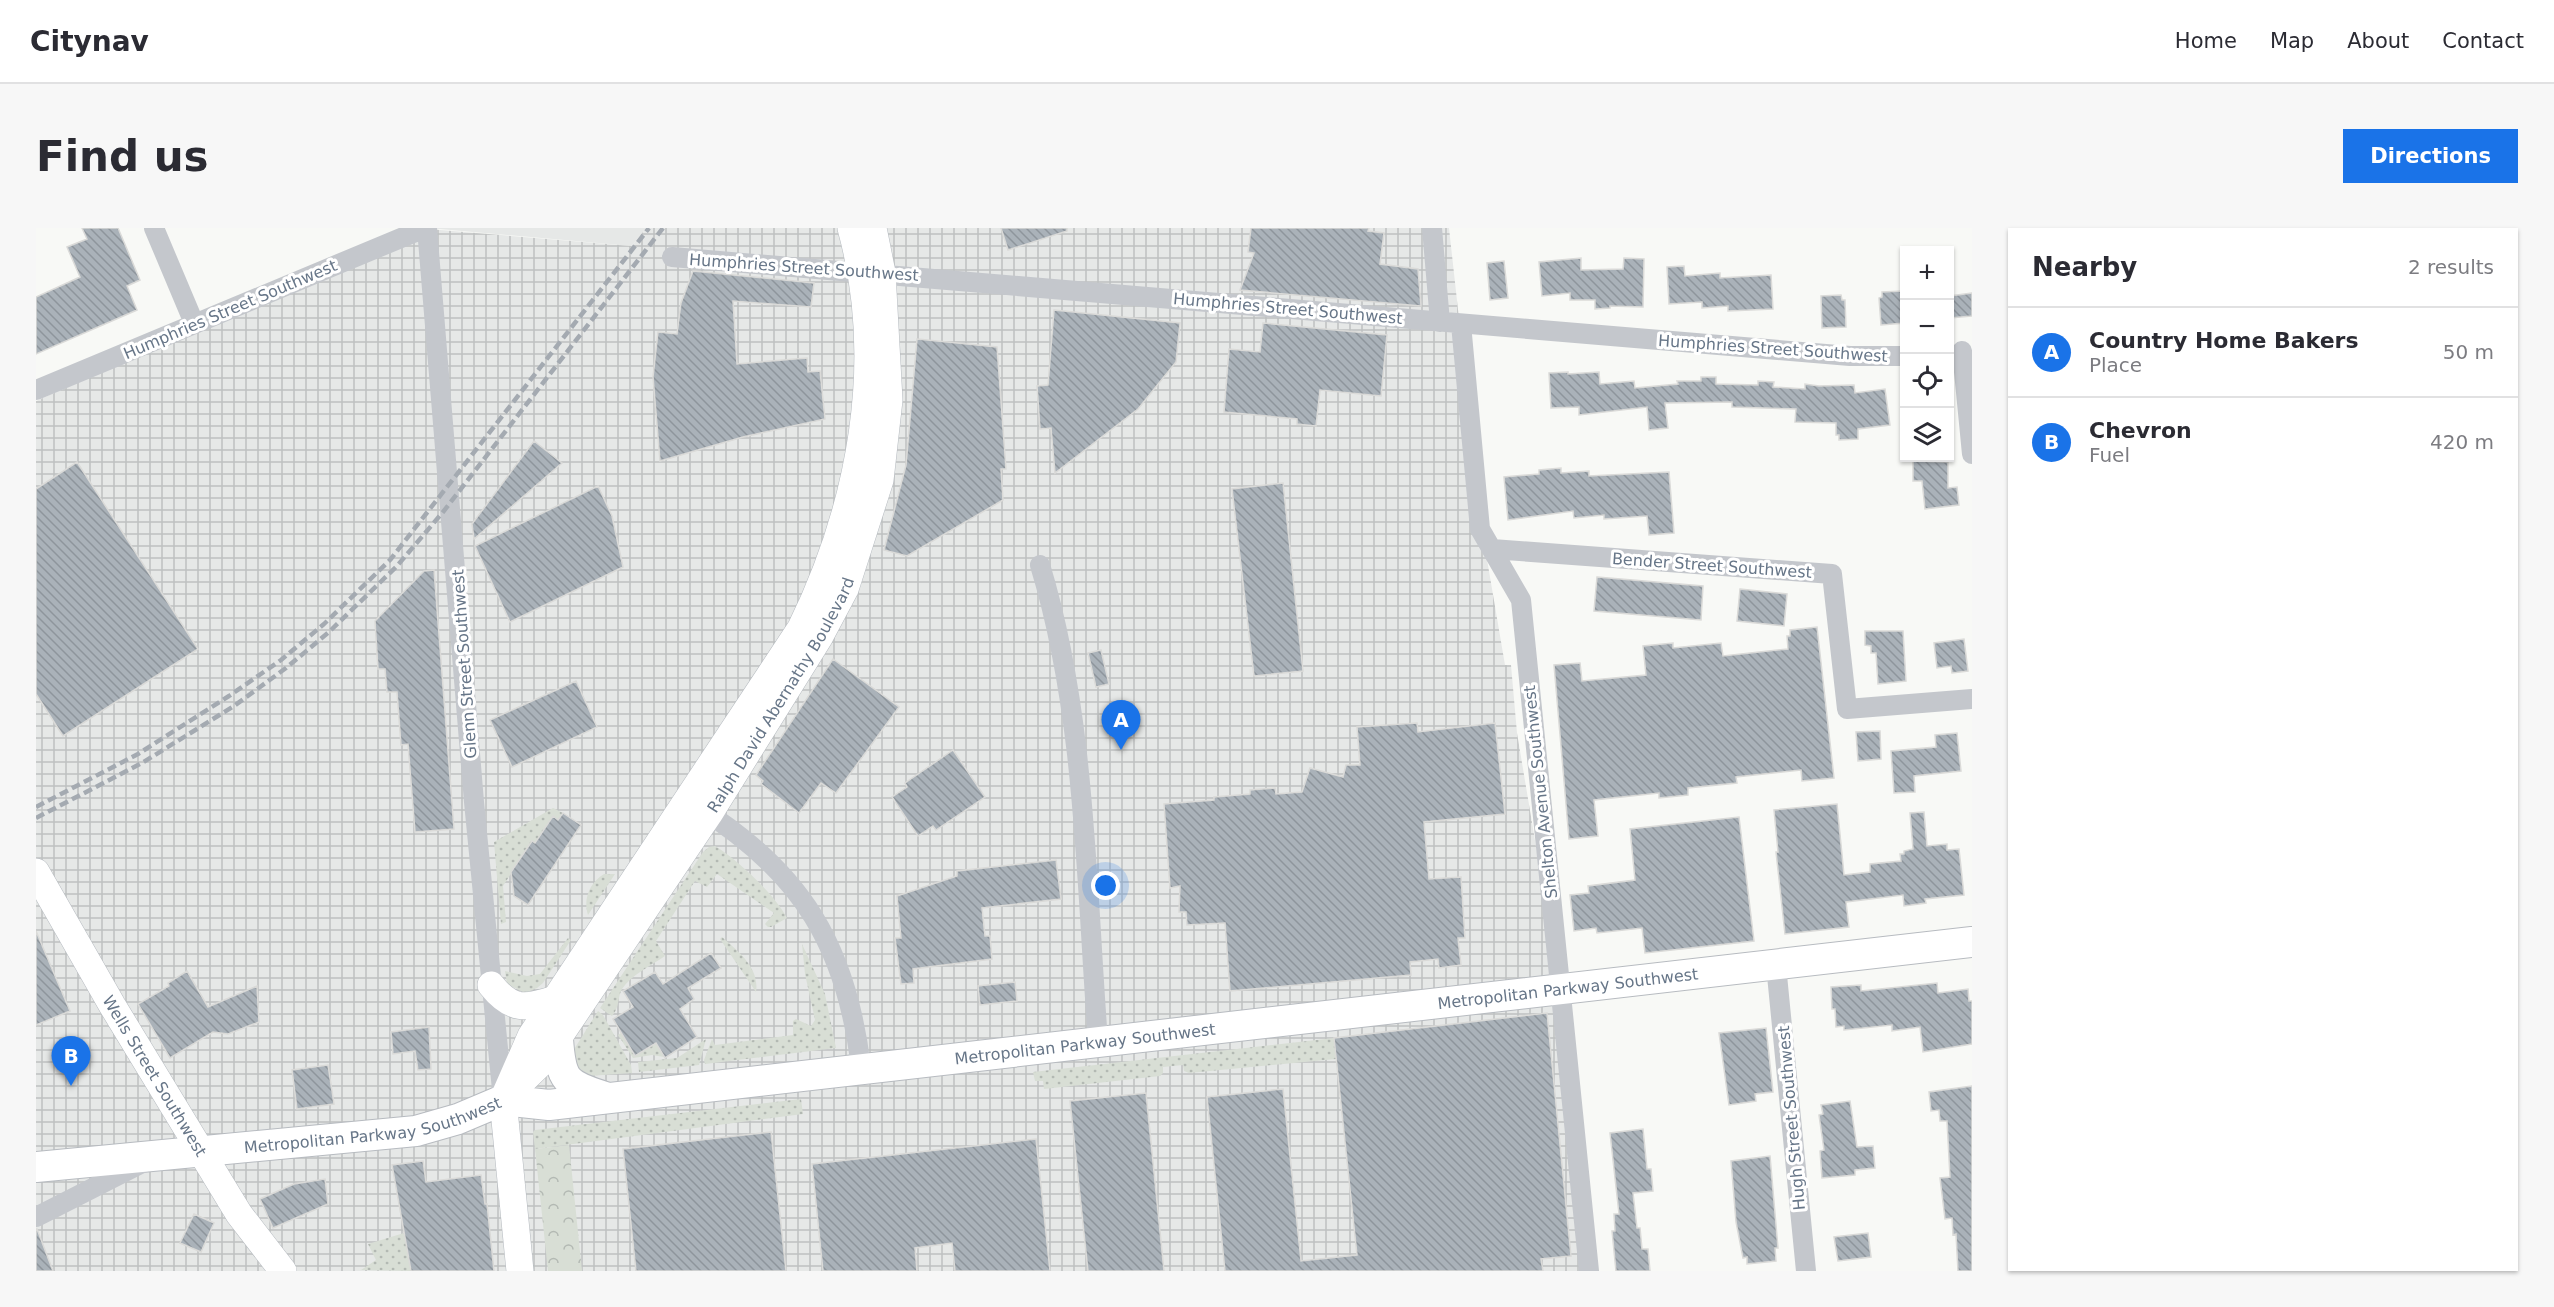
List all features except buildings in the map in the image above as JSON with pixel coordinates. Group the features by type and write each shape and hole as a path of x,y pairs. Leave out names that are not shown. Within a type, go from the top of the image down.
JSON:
{"main road":[{"name":"Ralph David Abernathy Boulevard","path":"502,1100 542,1062 558,1039 709,814 820,636 845,590 880,480 890,400 872,272 851,228"},
{"name":"Ralph David Abernathy Boulevard","path":"502,1100 531,1035 801,628 818,593 836,544 858,463 865,412 873,228"},
{"name":"Wells Street Southwest","path":"36,872 112,1005 273,1267"},
{"name":"Metropolitan Parkway Southwest","path":"36,1167 416,1131 458,1119 502,1100 544,1105 1972,942"},
{"path":"491,985 500,996 516,1006 533,1006 555,999"},
{"path":"558,1039 560,1063 566,1078 575,1087 608,1098"},
{"path":"502,1100 520,1271"}],"street":[{"path":"154,228 194,323"},
{"name":"Humphries Street Southwest","path":"36,390 426,228"},
{"name":"Glenn Street Southwest","path":"426,228 502,1100"},
{"path":"1432,228 1440,322"},
{"name":"Humphries Street Southwest","path":"672,257 872,272 1850,356 1900,356"},
{"name":"Shelton Avenue Southwest","path":"1461,324 1480,529 1521,600 1589,1271"},
{"path":"1961,351 1972,454"},
{"name":"Bender Street Southwest","path":"1492,549 1832,574 1847,709 1972,699"},
{"path":"1040,565 1053,608 1074,717 1098,1041"},
{"path":"686,800 733,829 762,854 789,882 813,917 831,947 848,992 857,1030 861,1068"},
{"name":"Hugh Street Southwest","path":"1776,965 1806,1271"},
{"path":"36,1216 157,1156"}],"shaded area":[{"path":"428,228 646,228 632,246"},
{"path":"646,228 1449,228 1483,536 1505,665 1511,665 1517,733 1559,984 1590,1271 36,1271 36,401 428,229 632,246"}],"green space":[{"path":"553,808 563,813 558,820 552,817 535,843 532,841 503,886 506,922 501,924 494,842"},
{"path":"715,846 755,878 787,918 768,927 765,924 774,913 717,874 707,887 695,881 656,941 665,956 626,984 620,992 612,1016 600,1008 703,852"},
{"path":"604,874 615,874 588,915 586,904 588,892 594,882"},
{"path":"722,937 741,954 751,968 755,975 756,992 720,939"},
{"path":"568,938 571,940 543,983 537,988 525,993 507,984 505,971 527,976 540,974"},
{"path":"802,944 825,994 836,1048 705,1064 704,1060 712,1039 715,1045 793,1035 793,1021 796,1019 811,1026 815,1020 805,974"},
{"path":"598,1011 603,1015 631,1065 632,1073 588,1076 576,1069 573,1051"},
{"path":"621,1033 635,1055 656,1043 664,1057 652,1055 633,1058 618,1035"},
{"path":"1334,1038 1336,1059 1189,1073 1184,1071 1183,1065 1163,1067 1163,1073 1160,1076 1044,1089 1043,1081 1035,1081 1033,1072"},
{"path":"706,1039 699,1065 639,1072 638,1062 677,1058"},
{"path":"801,1099 803,1114 535,1149 533,1132 535,1130"},
{"path":"569,1145 582,1271 548,1271 535,1149"},
{"path":"404,1233 411,1271 361,1270 376,1260 368,1244"}],"railway":[{"path":"36,807 138,754 281,660 324,624 390,560 649,228"},
{"path":"36,818 142,763 234,706 286,668 329,632 397,566 443,512 663,228"}],"place":[{"name":"Country Home Bakers","path":"1121,750"},
{"name":"Chevron","path":"71,1086"}]}
